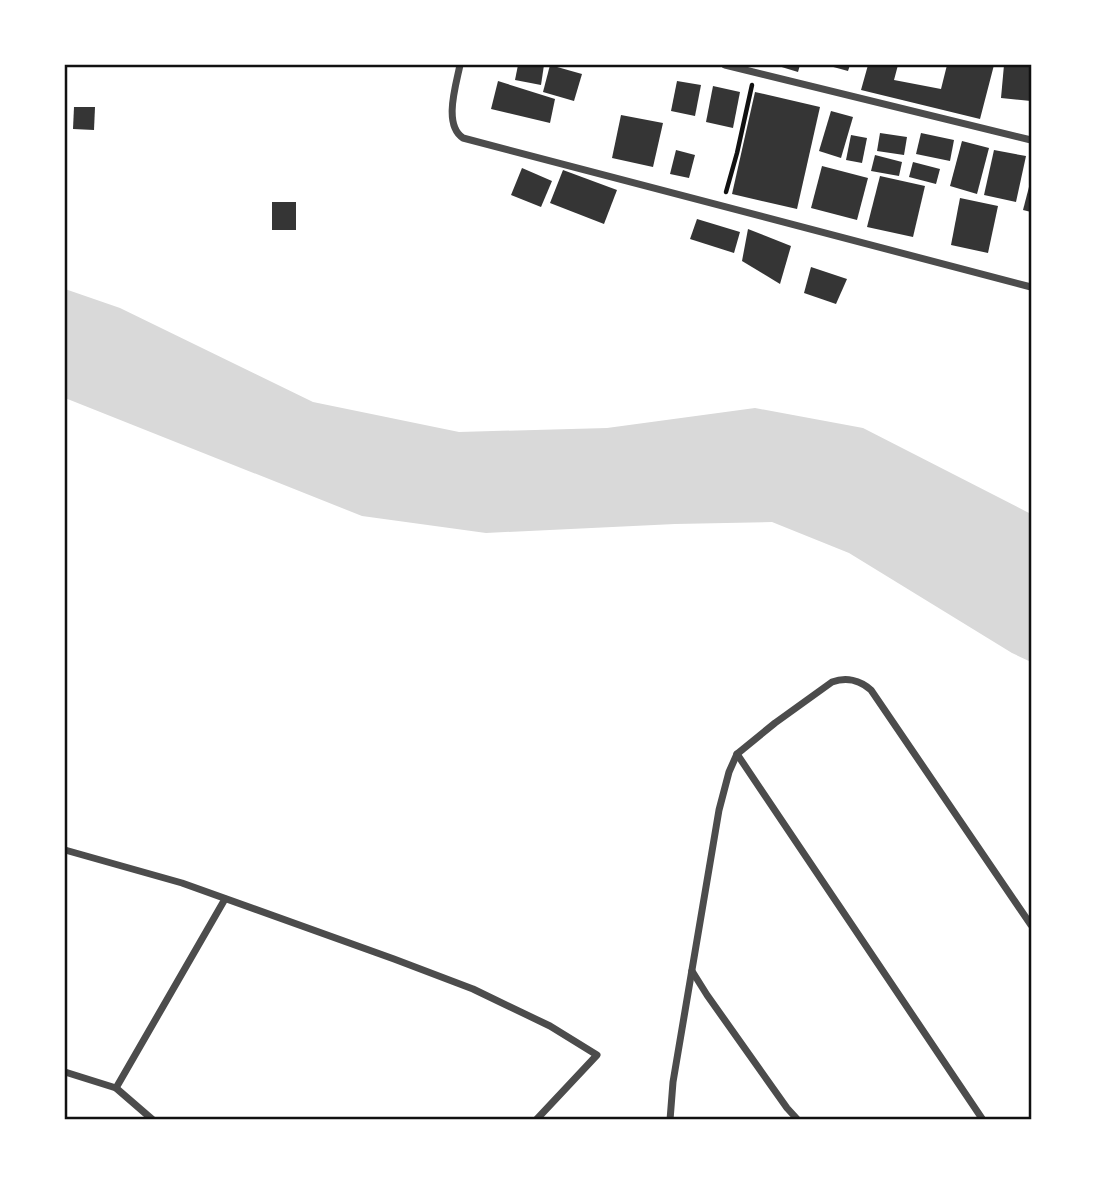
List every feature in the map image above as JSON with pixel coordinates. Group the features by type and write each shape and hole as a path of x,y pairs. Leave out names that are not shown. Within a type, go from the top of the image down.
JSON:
{"street":[{"path":"460,65 452,118 455,130 463,138 1031,287"},
{"path":"725,65 1031,140"},
{"path":"670,1120 673,1082 719,810 727,779 737,754 832,682 839,679 850,680 867,687 1031,925"},
{"path":"737,754 983,1120"},
{"path":"65,850 182,883 473,989 550,1026 597,1055 536,1120"},
{"path":"117,1088 225,900"},
{"path":"692,971 798,1120"},
{"path":"65,1072 117,1088 153,1120"}],"path":[{"path":"722,206 737,153 754,72"}],"shaded area":[{"path":"65,289 120,308 313,402 459,432 607,428 755,408 863,428 1031,514 1031,662 849,553 772,522 486,533 362,516 65,398"}],"building":[{"path":"518,65 544,65 541,85 515,80"},
{"path":"550,65 582,74 574,101 543,92"},
{"path":"775,65 800,65 798,72"},
{"path":"826,65 850,65 848,71"},
{"path":"868,65 898,65 894,80 941,89 947,65 994,65 980,119 861,90"},
{"path":"1004,65 1031,65 1031,101 1001,98"},
{"path":"498,81 555,99 550,123 491,109"},
{"path":"677,81 701,85 695,116 671,111"},
{"path":"713,86 740,92 733,128 706,122"},
{"path":"755,92 820,107 797,209 732,194"},
{"path":"74,107 95,107 94,130 73,129"},
{"path":"831,111 853,117 841,158 819,151"},
{"path":"621,115 663,123 653,167 612,158"},
{"path":"880,133 907,137 904,155 877,151"},
{"path":"921,133 954,140 950,161 916,154"},
{"path":"851,135 867,138 862,163 846,160"},
{"path":"962,141 989,148 977,194 950,186"},
{"path":"676,150 695,155 689,178 670,174"},
{"path":"994,150 1026,156 1016,202 984,195"},
{"path":"875,155 902,162 899,176 871,171"},
{"path":"913,162 940,169 936,184 909,177"},
{"path":"822,166 868,178 857,220 811,208"},
{"path":"522,168 552,181 541,207 511,195"},
{"path":"563,170 617,190 604,224 550,203"},
{"path":"880,176 925,186 913,237 867,227"},
{"path":"1031,184 1031,212 1023,210"},
{"path":"960,198 998,206 988,253 951,245"},
{"path":"272,202 296,202 296,230 272,230"},
{"path":"697,219 740,232 734,253 690,239"},
{"path":"748,229 791,246 780,284 742,261"},
{"path":"811,267 847,279 836,304 804,293"}]}
